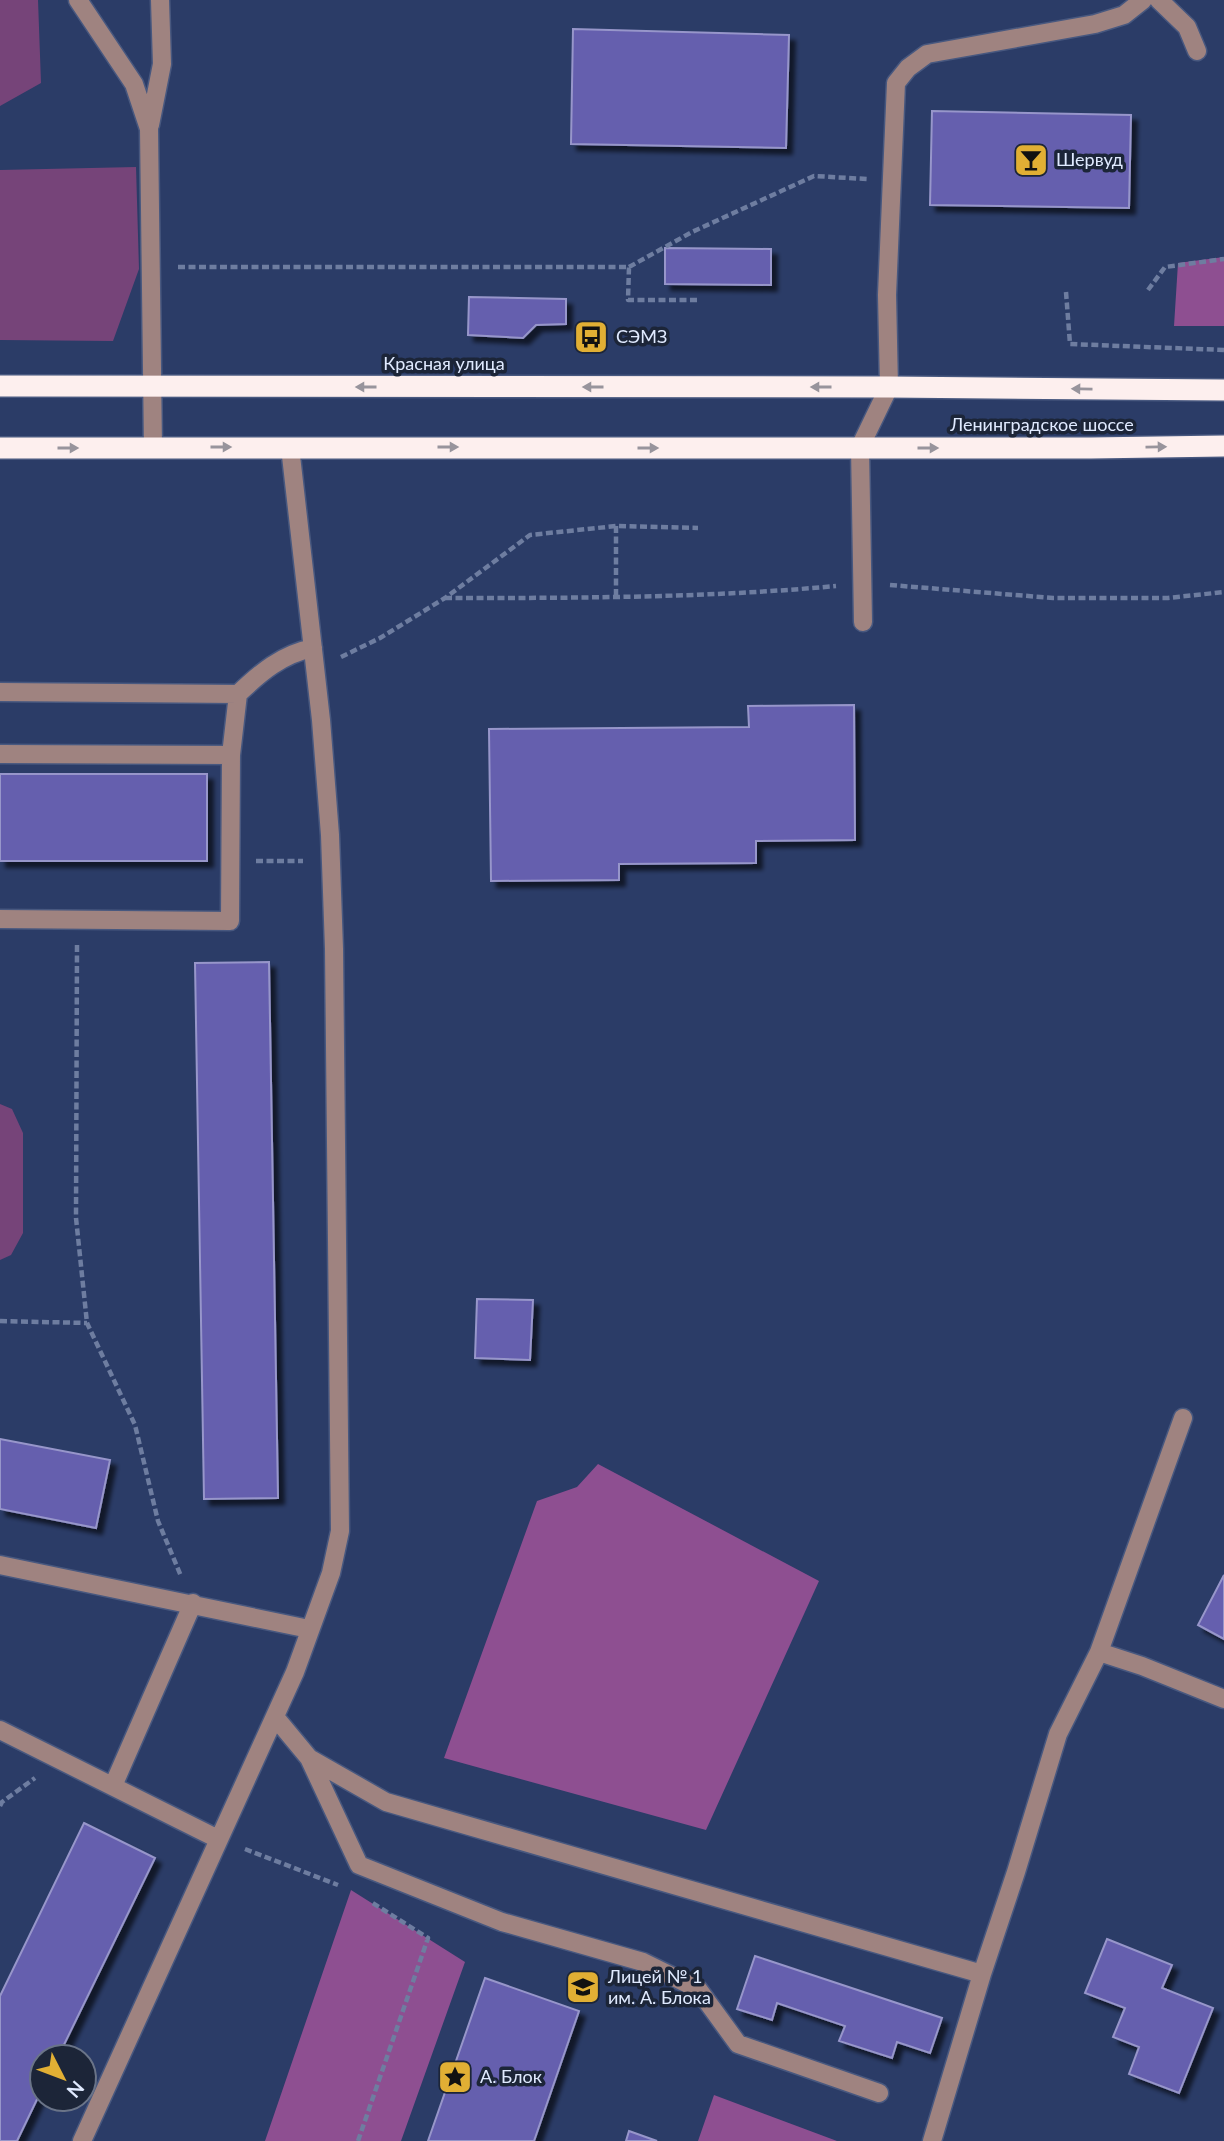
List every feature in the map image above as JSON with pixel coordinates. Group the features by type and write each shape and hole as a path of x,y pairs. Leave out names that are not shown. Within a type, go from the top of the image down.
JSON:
{"highway":[{"name":"Красная улица","path":"0,386 889,387"},
{"name":"Ленинградское шоссе","path":"889,387 1224,390"},
{"name":"Ленинградское шоссе","path":"860,447 1091,449 1224,446"},
{"path":"0,448 860,447"}],"street":[{"path":"78,0 134,84 149,129"},
{"path":"153,448 149,129 162,64 160,0"},
{"path":"863,622 860,447 889,387 887,295 896,83 908,68 927,54 1095,24 1124,15 1143,0"},
{"path":"1159,0 1187,27 1197,51"},
{"path":"82,2141 295,1672 331,1573 340,1531 331,860 321,720 290,447"},
{"path":"0,692 238,694 274,663 313,648"},
{"path":"0,919 230,921 231,755 238,694"},
{"path":"0,754 231,755"},
{"path":"932,2141 1058,1734 1099,1652 1183,1418"},
{"path":"0,1565 309,1629"},
{"path":"113,1786 192,1604"},
{"path":"1099,1652 1224,1699"},
{"path":"275,1717 309,1758 359,1864 502,1922 643,1962 698,1989 738,2044 879,2093"},
{"path":"0,1730 218,1839"},
{"path":"309,1758 386,1802 982,1974"}],"path":[{"path":"149,267 629,267 692,232 814,176 892,181"},
{"path":"1148,290 1166,267 1224,259"},
{"path":"629,267 628,300 700,300"},
{"path":"1066,292 1070,344 1224,349"},
{"path":"616,526 616,598"},
{"path":"315,670 380,638 445,598 530,535 616,526 698,527"},
{"path":"445,598 616,598 766,592 862,583 1053,598 1168,598 1224,592"},
{"path":"230,861 331,860"},
{"path":"77,920 76,1218 87,1323 135,1424 158,1521 192,1604"},
{"path":"0,1321 87,1323"},
{"path":"0,1806 34,1779 69,1764"},
{"path":"218,1839 339,1885"},
{"path":"358,2141 428,1938 362,1897"}],"shaded area":[{"path":"0,0 38,0 41,83 0,106"},
{"path":"136,167 139,269 113,341 0,340 0,170"},
{"path":"1224,257 1224,326 1174,326 1178,263"},
{"path":"0,1104 12,1109 23,1133 23,1233 11,1255 0,1260"},
{"path":"598,1464 819,1581 706,1830 444,1758 537,1501 577,1487"},
{"path":"351,1890 465,1962 401,2141 265,2141"},
{"path":"714,2095 837,2141 698,2141"}],"building":[{"path":"573,29 789,35 786,148 571,144"},
{"name":"Шервуд","path":"932,111 1131,115 1129,208 930,205"},
{"path":"665,248 771,249 771,285 665,284"},
{"path":"469,297 566,299 566,324 536,325 523,338 468,335"},
{"path":"854,705 855,840 756,841 756,863 619,864 619,880 491,881 489,729 749,727 748,706"},
{"path":"0,774 207,774 207,861 0,861"},
{"path":"269,962 278,1498 204,1499 195,963"},
{"path":"477,1299 533,1300 530,1360 475,1358"},
{"path":"0,1439 110,1460 96,1528 0,1509"},
{"path":"1224,1575 1224,1639 1198,1625"},
{"path":"84,1823 155,1858 65,2043 28,2043 28,2113 30,2113 17,2141 0,2141 0,1996"},
{"path":"1107,1939 1172,1965 1162,1988 1213,2008 1179,2093 1129,2074 1139,2047 1113,2037 1125,2008 1085,1993"},
{"path":"755,1956 942,2018 930,2053 897,2042 892,2058 839,2041 845,2026 777,2003 772,2020 737,2009"},
{"path":"485,1978 579,2011 534,2141 428,2141"},
{"path":"629,2131 657,2141 626,2141"}],"place":[{"name":"Шервуд","path":"1031,160"},
{"name":"СЭМЗ","path":"591,337"},
{"name":"Лицей № 1 им. А. Блока","path":"583,1987"},
{"name":"А. Блок","path":"455,2077"}]}
